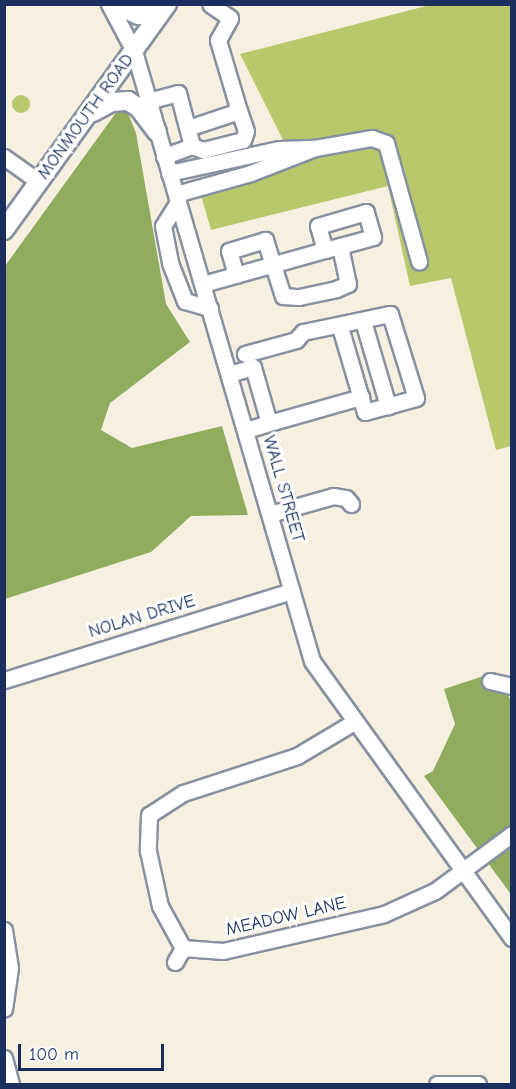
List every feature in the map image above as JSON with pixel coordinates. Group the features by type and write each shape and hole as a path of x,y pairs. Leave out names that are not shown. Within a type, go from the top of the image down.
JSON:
{"main road":[{"path":"115,4 139,15 165,4"},
{"name":"MONMOUTH ROAD","path":"4,230 134,51 165,4"},
{"path":"89,114 112,102 128,100 139,108 157,132"}],"street":[{"name":"WALL STREET","path":"109,4 134,51 312,661 512,938"},
{"path":"164,156 192,146 203,150 243,140 246,131 218,40 230,18 210,4"},
{"path":"148,101 178,93 192,146"},
{"path":"188,128 239,111"},
{"path":"169,173 279,148 315,148 372,138 386,143 419,261"},
{"path":"210,308 185,301 170,263 163,226 177,198 315,148"},
{"path":"4,157 39,182"},
{"path":"203,284 236,275 272,265 333,248 373,237 366,212 318,226 333,248 348,284 289,298 283,296 272,265 265,240 228,251 236,275"},
{"path":"229,374 249,361 334,326 390,314 416,398 365,412 334,326"},
{"path":"363,321 388,405"},
{"path":"222,350 240,345 249,361 269,423"},
{"path":"246,430 361,397"},
{"path":"270,514 333,496 346,498 351,504"},
{"name":"NOLAN DRIVE","path":"4,680 291,591"},
{"path":"490,681 512,686"},
{"path":"175,962 183,948 160,906 148,851 144,811 183,793 297,756 354,722"},
{"name":"MEADOW LANE","path":"183,948 223,951 384,914 422,899 512,834"},
{"path":"4,930 10,968 4,1009"},
{"path":"4,1058 11,1084"},
{"path":"437,1084 478,1084"}],"green space":[{"path":"430,5 511,5 511,446 496,450 451,278 410,286 388,186 211,230 197,181 290,154 240,54"},
{"path":"21,95 27,98 30,104 27,110 21,113 15,110 12,104 15,98"},
{"path":"118,110 127,111 136,133 166,304 190,342 110,403 101,430 132,448 222,426 248,515 191,516 151,552 5,599 5,266"},
{"path":"496,672 511,701 510,893 424,776 433,771 455,724 444,689"}]}
